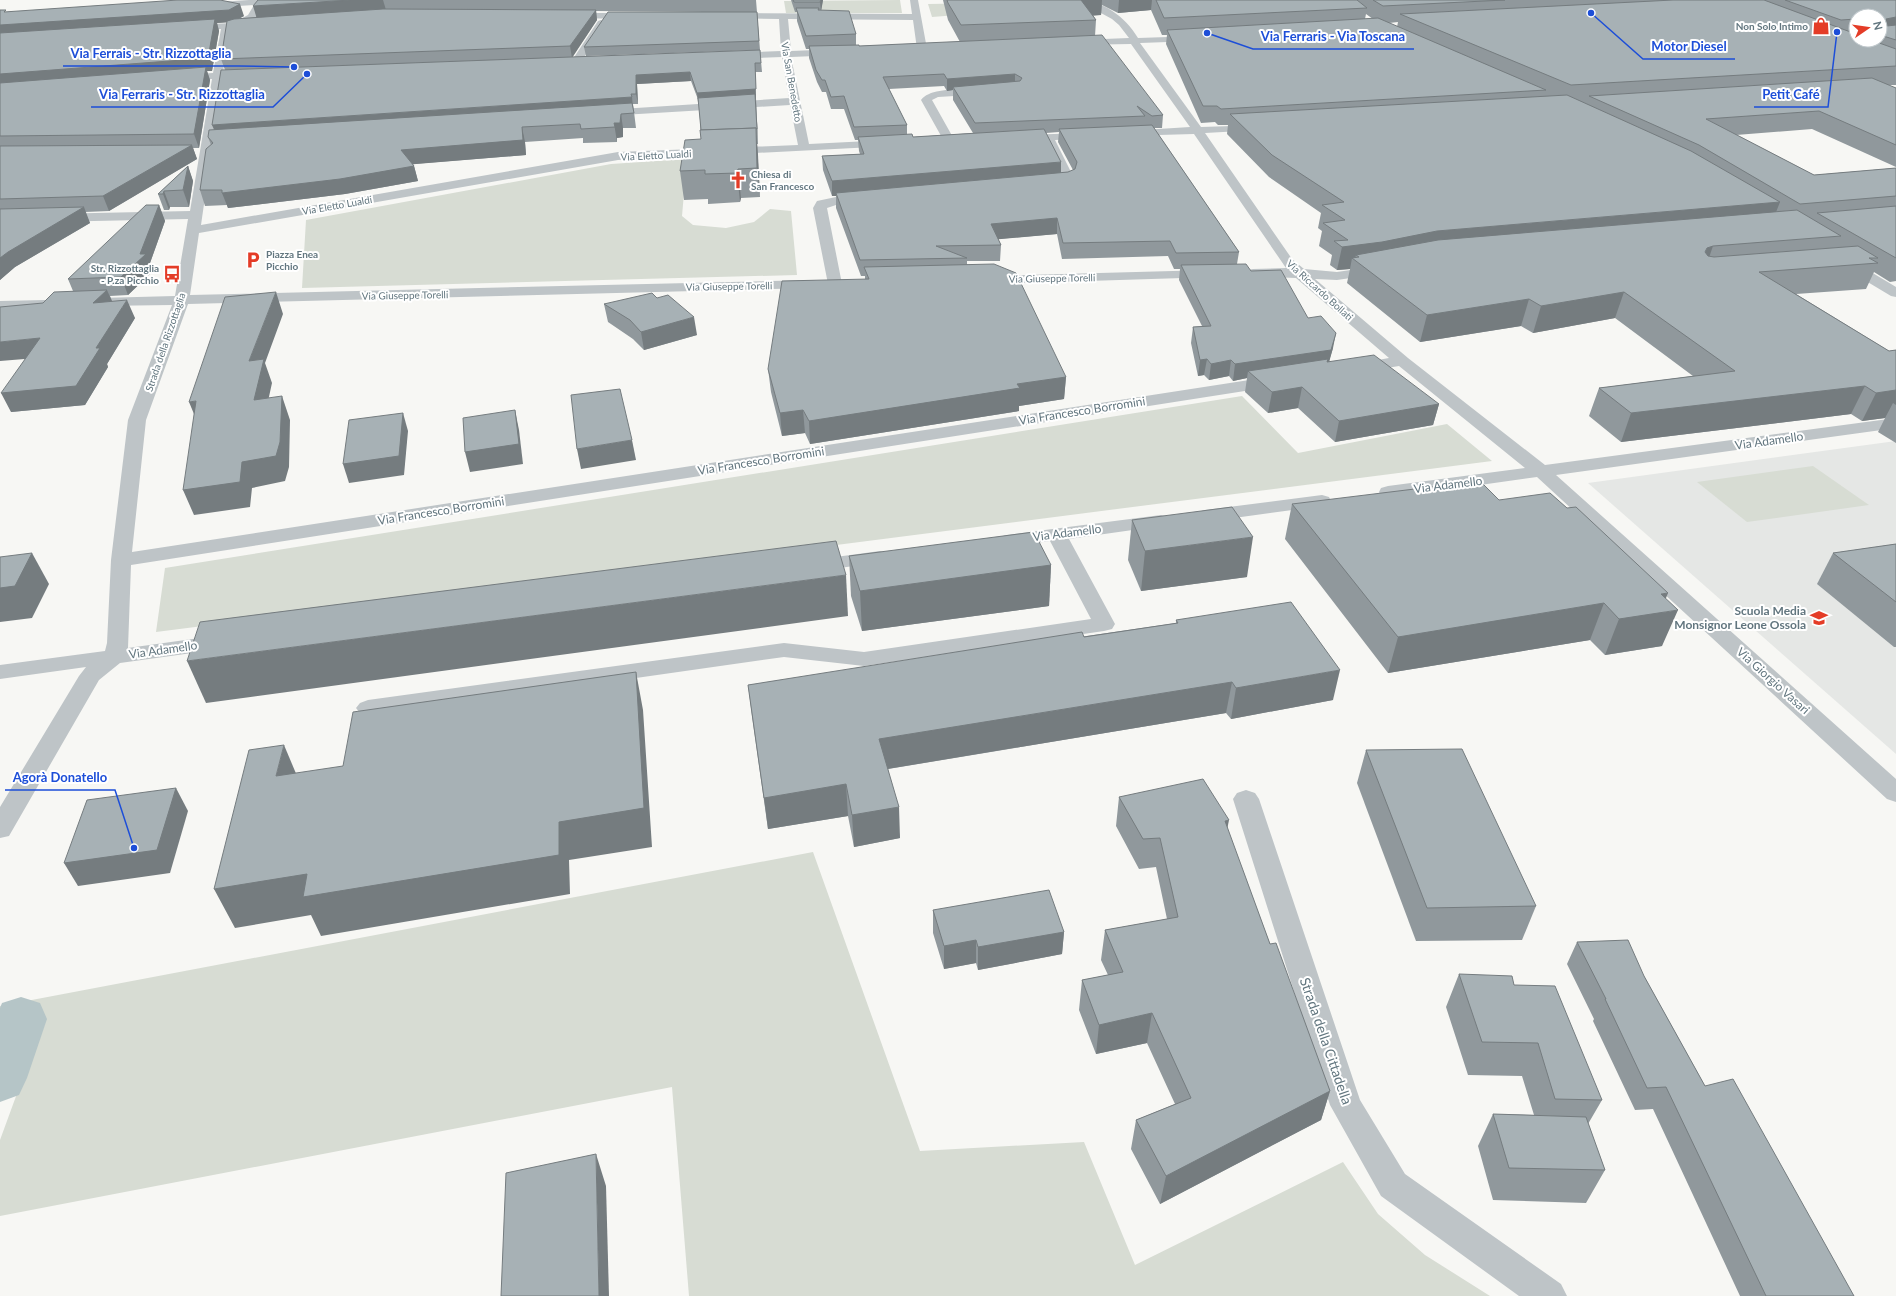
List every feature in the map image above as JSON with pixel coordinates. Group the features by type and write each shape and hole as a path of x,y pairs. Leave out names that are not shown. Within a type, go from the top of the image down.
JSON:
{"street":[{"path":"914,0 922,49"},
{"name":"Via Riccardo Bollati","path":"1081,0 1094,3 1123,24 1136,41 1136,46 1198,131 1287,262 1402,361 1543,472"},
{"path":"197,6 260,1"},
{"name":"Strada della Rizzottaglia","path":"114,656 118,643 121,560 137,420 182,299 225,30 252,17 260,1"},
{"path":"559,16 644,16"},
{"path":"591,61 572,62 606,16"},
{"path":"721,16 916,17"},
{"name":"Via San Benedetto","path":"783,16 786,54 804,147"},
{"path":"180,29 265,23"},
{"path":"1070,43 1206,37"},
{"path":"724,56 850,52"},
{"path":"172,79 217,75 257,74"},
{"path":"949,141 926,100 930,96 937,94 992,91"},
{"path":"596,114 795,100"},
{"path":"1117,135 1272,126"},
{"path":"1010,138 1102,135"},
{"path":"1036,184 1069,180 1048,137"},
{"path":"934,142 964,140"},
{"name":"Via Eletto Lualdi","path":"0,219 194,223 618,156 903,143"},
{"path":"835,284 820,208 822,204 836,201 882,197"},
{"path":"1836,262 1850,265 1896,292"},
{"path":"1239,273 1278,272 1337,276 1393,268"},
{"name":"Via Giuseppe Torelli","path":"978,280 1224,274"},
{"name":"Via Giuseppe Torelli","path":"87,303 182,299 850,283"},
{"path":"0,306 55,304"},
{"path":"1339,371 1402,361"},
{"name":"Via Francesco Borromini","path":"121,560 1292,378"},
{"name":"Via Adamello","path":"1366,495 1896,423"},
{"name":"Via Giorgio Vasari","path":"1543,472 1896,793"},
{"name":"Via Adamello","path":"986,544 1342,498"},
{"path":"368,708 784,650 864,659 1104,624 1057,535"},
{"path":"796,568 899,555"},
{"name":"Via Adamello","path":"0,672 236,640"},
{"path":"0,829 90,676 114,656"},
{"name":"Strada della Cittadella","path":"1246,799 1346,1105 1393,1185 1549,1296"}],"shaded area":[{"path":"900,0 902,13 786,13 784,1"},
{"path":"1053,0 1084,5 932,17 928,4 1051,2"},
{"path":"687,159 682,216 693,225 726,228 754,222 770,209 791,211 797,275 302,288 306,220 611,164"},
{"path":"1242,396 1298,453 1447,424 1492,461 156,632 165,568"},
{"name":"Scuola Media Monsignor Leone Ossola","path":"1896,441 1896,754 1588,483"},
{"path":"1813,466 1869,505 1747,522 1697,482"},
{"path":"813,852 920,1151 1084,1142 1135,1265 1343,1162 1378,1214 1425,1255 1490,1296 689,1296 672,1087 0,1216 0,1140 30,1058 0,1063 0,1006"}],"building":[{"path":"178,0 220,0 240,4 229,10 0,25 0,10 6,10 4,12"},
{"path":"258,0 351,0 253,6"},
{"path":"793,0 821,0 820,2 794,2"},
{"path":"947,0 1081,0 1096,20 961,25"},
{"path":"1156,0 1357,0 1367,8 1164,18"},
{"path":"1373,0 1505,0 1383,6"},
{"path":"1673,0 1764,0 1848,31 1848,48 1888,48 1888,46 1896,49 1896,66 1571,85 1400,14"},
{"path":"1785,0 1896,0 1896,17 1888,19 1888,8 1848,8 1848,20 1841,20"},
{"path":"796,8 819,8 818,10 849,11 856,34 806,36"},
{"path":"383,9 596,10 570,46 221,59 227,21 234,19"},
{"path":"608,12 757,12 759,41 584,47"},
{"path":"1378,18 1546,90 1221,109 1217,106 1203,106 1167,30"},
{"path":"215,19 208,58 0,74 0,33"},
{"path":"1896,25 1896,40 1888,38 1888,26"},
{"path":"1102,35 1163,115 1152,116 1137,106 1145,116 975,123 953,87 1020,81 1022,78 1015,74 947,79 944,74 883,77 907,125 854,127 844,96 831,97 825,80 822,80 816,70 809,46 859,46"},
{"path":"760,50 761,63 755,63 756,89 697,93 690,72 636,75 636,94 631,94 632,97 212,125 221,70"},
{"path":"206,67 194,134 0,136 0,83"},
{"path":"1872,78 1896,88 1896,145 1819,111 1706,119 1814,175 1896,168 1896,196 1800,204 1699,145 1589,96"},
{"path":"755,94 757,129 701,130 698,98"},
{"path":"1567,95 1691,151 1780,202 1437,231 1382,242 1342,247 1334,241 1348,240 1323,223 1345,220 1322,205 1344,202 1272,155 1230,114"},
{"path":"632,103 634,113 621,114 620,123 614,123 615,127 581,129 580,124 522,127 523,140 401,150 414,166 340,179 222,193 222,190 200,190 206,149 213,143 208,137 209,130"},
{"path":"1152,125 1239,252 1176,253 1170,241 1063,243 1057,218 991,224 1001,245 936,246 967,258 860,260 836,193 1068,172 1075,169 1077,162 1059,129"},
{"path":"756,128 757,168 738,169 737,173 705,174 705,170 680,171 685,140 701,139 700,130"},
{"path":"1044,129 1061,162 832,181 822,156 864,154 858,137 912,134 913,137"},
{"path":"192,145 103,196 0,199 0,146"},
{"path":"188,166 183,190 164,191 163,194 158,194"},
{"path":"146,205 159,205 140,254 146,254 121,277 68,279"},
{"path":"1896,206 1896,258 1817,213"},
{"path":"84,207 8,252 0,258 0,209"},
{"path":"1797,210 1841,236 1713,246 1707,248 1705,252 1708,256 1714,257 1858,246 1878,258 1869,258 1878,263 1759,272 1889,351 1896,350 1896,390 1876,393 1865,386 1631,413 1599,388 1735,371 1624,292 1541,306 1529,299 1427,315 1352,258 1359,257 1356,255 1438,240"},
{"path":"994,264 1016,273 1066,377 1017,384 1020,388 809,421 803,410 780,413 768,369 782,281 869,279 864,267"},
{"path":"1246,264 1251,271 1281,270 1308,318 1321,316 1336,333 1331,350 1235,364 1231,360 1211,364 1207,359 1200,360 1193,327 1211,326 1181,265"},
{"path":"107,290 93,303 127,300 96,348 100,348 76,386 1,393 40,338 0,342 0,307 43,303 54,292"},
{"path":"276,292 249,361 264,359 254,400 282,396 280,442 276,456 242,462 240,482 183,490 196,401 189,402 225,297"},
{"path":"652,293 657,298 668,295 694,317 641,332 630,320 604,304"},
{"path":"1374,355 1439,404 1339,421 1302,387 1272,392 1248,371 1328,359 1327,362"},
{"path":"620,389 632,440 577,449 571,395"},
{"path":"515,410 519,444 465,452 463,418"},
{"path":"403,413 399,456 343,464 349,420"},
{"path":"1480,481 1499,500 1550,493 1567,508 1576,507 1668,593 1661,594 1678,610 1619,619 1604,603 1398,637 1292,504"},
{"path":"1232,507 1253,537 1145,551 1132,520"},
{"path":"1034,532 1051,565 860,591 849,556"},
{"path":"836,541 846,575 187,661 200,622"},
{"path":"1896,544 1896,602 1833,553"},
{"path":"32,553 15,586 0,588 0,557"},
{"path":"1291,602 1340,670 1236,688 1232,682 879,739 899,807 852,815 846,784 764,798 748,685 1082,632 1084,637 1178,623 1176,620"},
{"path":"636,672 644,808 559,822 559,855 303,897 307,874 214,889 249,750 284,745 276,776 343,766 353,712"},
{"path":"1462,749 1536,906 1427,908 1366,750"},
{"path":"1203,779 1229,820 1225,821 1270,944 1276,943 1330,1091 1166,1176 1136,1120 1191,1098 1152,1013 1099,1025 1082,980 1123,972 1105,930 1178,917 1160,838 1143,839 1119,797"},
{"path":"176,788 157,850 64,863 87,800"},
{"path":"1049,890 1064,932 978,947 976,940 944,946 933,910"},
{"path":"1628,940 1644,976 1705,1086 1733,1079 1854,1296 1766,1296 1666,1087 1647,1088 1606,999 1577,942"},
{"path":"1459,974 1512,976 1514,985 1555,986 1602,1100 1555,1099 1538,1043 1482,1042"},
{"path":"1493,1114 1586,1117 1605,1170 1509,1168"},
{"path":"596,1154 599,1296 501,1296 506,1173"}],"waterway":[{"path":"0,1078 21,1019"}],"place":[{"name":"Motor Diesel","path":"1591,13"},
{"name":"Non Solo Intimo","path":"1821,26"},
{"name":"Petit Café","path":"1837,32"},
{"name":"Via Ferraris - Via Toscana","path":"1207,33"},
{"name":"Via Ferrais - Str. Rizzottaglia","path":"294,67"},
{"name":"Via Ferraris - Str. Rizzottaglia","path":"307,74"},
{"name":"Chiesa di San Francesco","path":"738,180"},
{"name":"Piazza Enea Picchio","path":"253,260"},
{"name":"Str. Rizzottaglia - P.za Picchio","path":"172,274"},
{"name":"Scuola Media Monsignor Leone Ossola","path":"1819,618"},
{"name":"Agorà Donatello","path":"134,848"}]}
